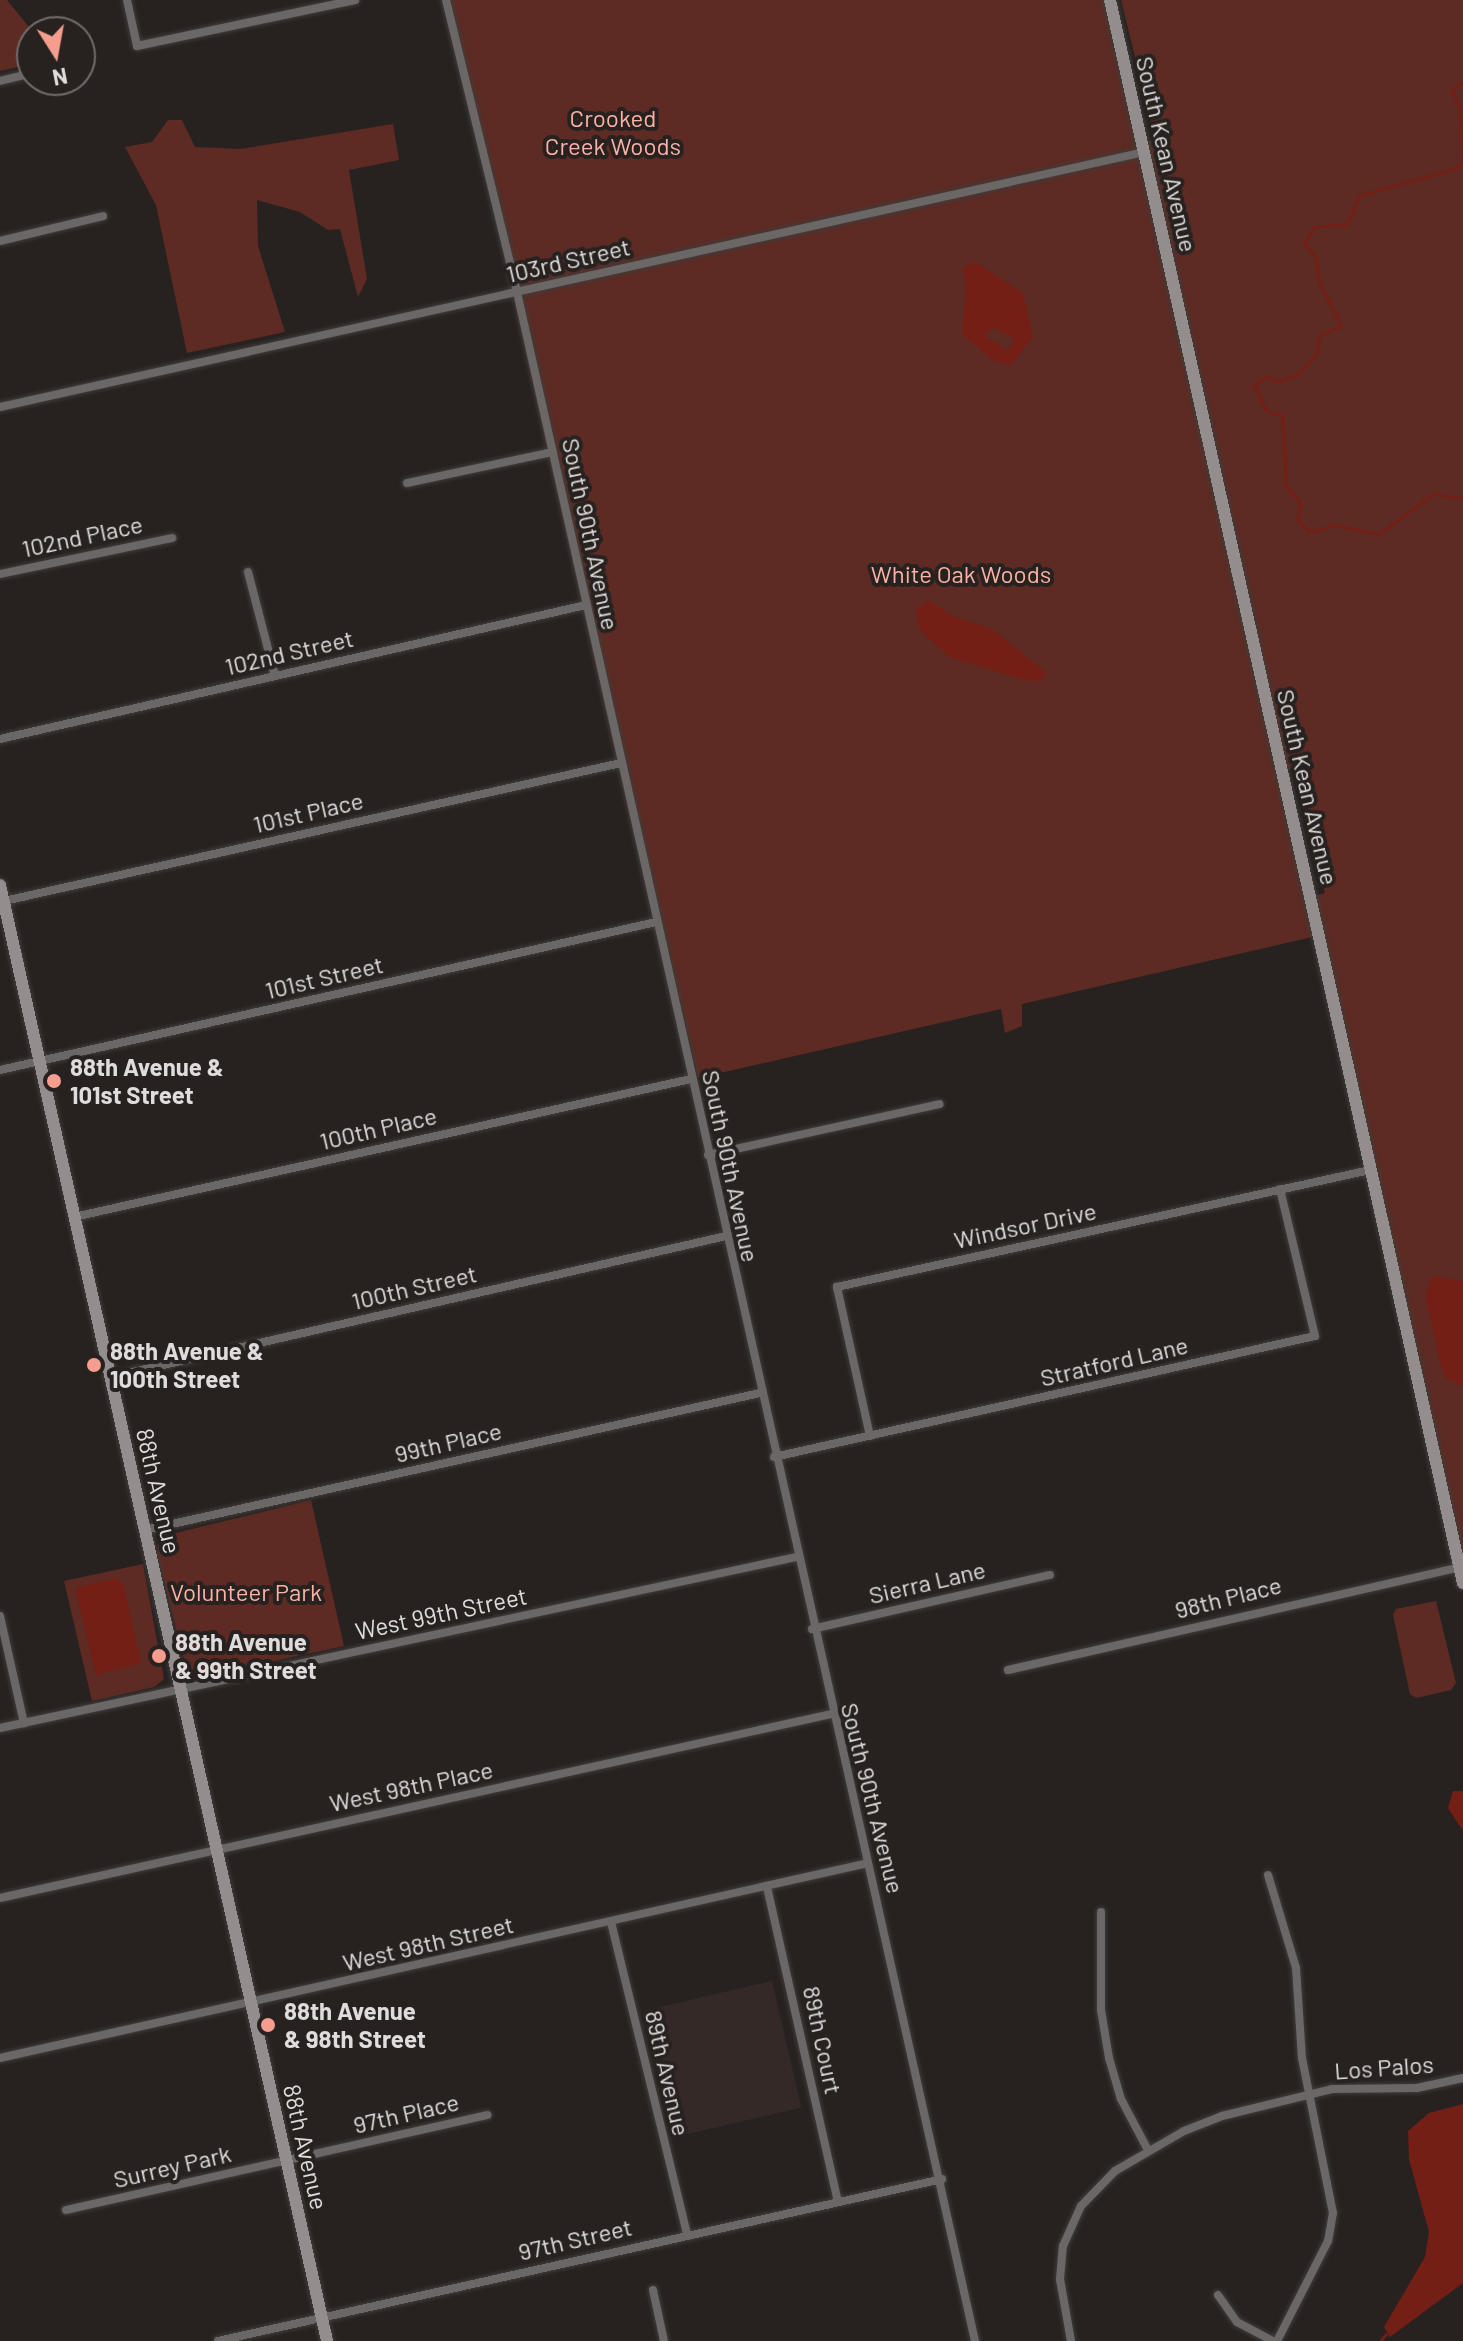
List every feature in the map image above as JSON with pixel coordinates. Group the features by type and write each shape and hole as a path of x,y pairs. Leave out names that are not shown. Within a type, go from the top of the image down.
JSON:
{"street":[{"path":"127,0 137,46 355,0"},
{"name":"South 90th Avenue","path":"446,0 517,292 864,1864 878,1900 942,2179 975,2341"},
{"name":"South Kean Avenue","path":"1110,0 1463,1583"},
{"name":"103rd Street","path":"0,407 1145,152"},
{"path":"0,241 103,216"},
{"path":"407,483 553,452"},
{"name":"102nd Place","path":"0,574 172,538"},
{"path":"248,572 275,676"},
{"name":"102nd Street","path":"0,739 586,605"},
{"name":"101st Place","path":"4,901 621,763"},
{"name":"88th Avenue","path":"0,885 327,2341"},
{"name":"101st Street","path":"0,1070 656,922"},
{"name":"100th Place","path":"74,1217 691,1079"},
{"path":"708,1155 939,1104"},
{"name":"Windsor Drive","path":"870,1436 837,1287 1370,1170"},
{"name":"Stratford Lane","path":"774,1457 1315,1336 1280,1189"},
{"name":"100th Street","path":"111,1377 726,1236"},
{"name":"99th Place","path":"145,1530 760,1393"},
{"name":"West 99th Street","path":"0,1728 796,1557"},
{"name":"98th Place","path":"1008,1670 1460,1567"},
{"name":"Sierra Lane","path":"812,1629 1050,1575"},
{"path":"0,1616 24,1723"},
{"name":"West 98th Place","path":"0,1898 831,1714"},
{"name":"West 98th Street","path":"0,2058 864,1864"},
{"path":"1218,2295 1237,2322 1274,2341 1333,2225 1299,2042 1296,1968 1268,1875"},
{"name":"89th Court","path":"767,1887 838,2201"},
{"path":"1101,1912 1101,2010 1109,2058 1121,2099 1148,2150"},
{"name":"89th Avenue","path":"611,1922 687,2234"},
{"name":"Los Palos","path":"1071,2341 1060,2279 1071,2224 1100,2182 1148,2150 1203,2122 1346,2087 1417,2088 1463,2078"},
{"name":"97th Place","path":"287,2161 487,2115"},
{"name":"Surrey Park","path":"66,2210 287,2161"},
{"name":"97th Street","path":"218,2341 942,2179"},
{"path":"653,2290 664,2341"}],"shaded area":[{"path":"975,262 1023,293 1033,337 1011,365 992,360 962,334 966,287 962,268","holes":["993,328 1014,338 1008,351 985,336"]},
{"path":"928,600 953,616 992,629 1047,673 1041,681 1029,681 951,658 920,630 915,610"},
{"path":"1432,1276 1463,1281 1463,1386 1446,1379 1441,1366 1425,1295"},
{"path":"117,1578 123,1584 141,1663 96,1675 75,1588"},
{"path":"1453,1791 1463,1791 1463,1831 1448,1808"},
{"path":"772,1981 801,2108 674,2137 644,2010"},
{"path":"1463,2104 1463,2283 1390,2337 1384,2327 1425,2257 1429,2232 1409,2159 1408,2131 1429,2113"}],"green space":[{"path":"0,0 7,0 20,16 16,16 16,68 0,71"},
{"name":"White Oak Woods","path":"447,0 1110,0 1143,143 1155,139 1121,0 1463,0 1463,1581 1321,935 1022,1004 1022,1026 1005,1033 1001,1009 698,1078 653,882 633,833","holes":["1296,768 1325,893 1310,897 1283,770"]},
{"path":"168,120 182,120 195,147 241,149 393,124 399,160 349,170 367,279 358,297 340,229 328,230 300,212 257,200 258,246 285,332 187,353 156,205 125,147 152,142"},
{"name":"Volunteer Park","path":"311,1500 344,1646 189,1679 157,1554 159,1537"},
{"path":"143,1564 164,1679 154,1687 92,1701 64,1581"},
{"path":"1436,1601 1456,1683 1451,1690 1416,1698 1410,1694 1393,1615 1396,1609"}],"waterway":[{"path":"1463,82 1451,90 1459,106 1463,158"},
{"path":"1463,161 1457,168 1360,195 1347,224 1314,227 1304,243 1315,256 1319,282 1341,326 1319,336 1317,353 1297,375 1279,381 1266,377 1254,385 1265,409 1282,416 1286,487 1300,502 1298,520 1309,532 1334,525 1379,534 1433,494 1463,498"},
{"path":"1380,2341 1386,2334"}],"place":[{"name":"88th Avenue & 101st Street","path":"54,1081"},
{"name":"88th Avenue & 100th Street","path":"94,1365"},
{"name":"88th Avenue & 99th Street","path":"159,1656"},
{"name":"88th Avenue & 98th Street","path":"268,2025"}],"park label":[{"name":"Crooked Creek Woods","path":"613,132"}]}
